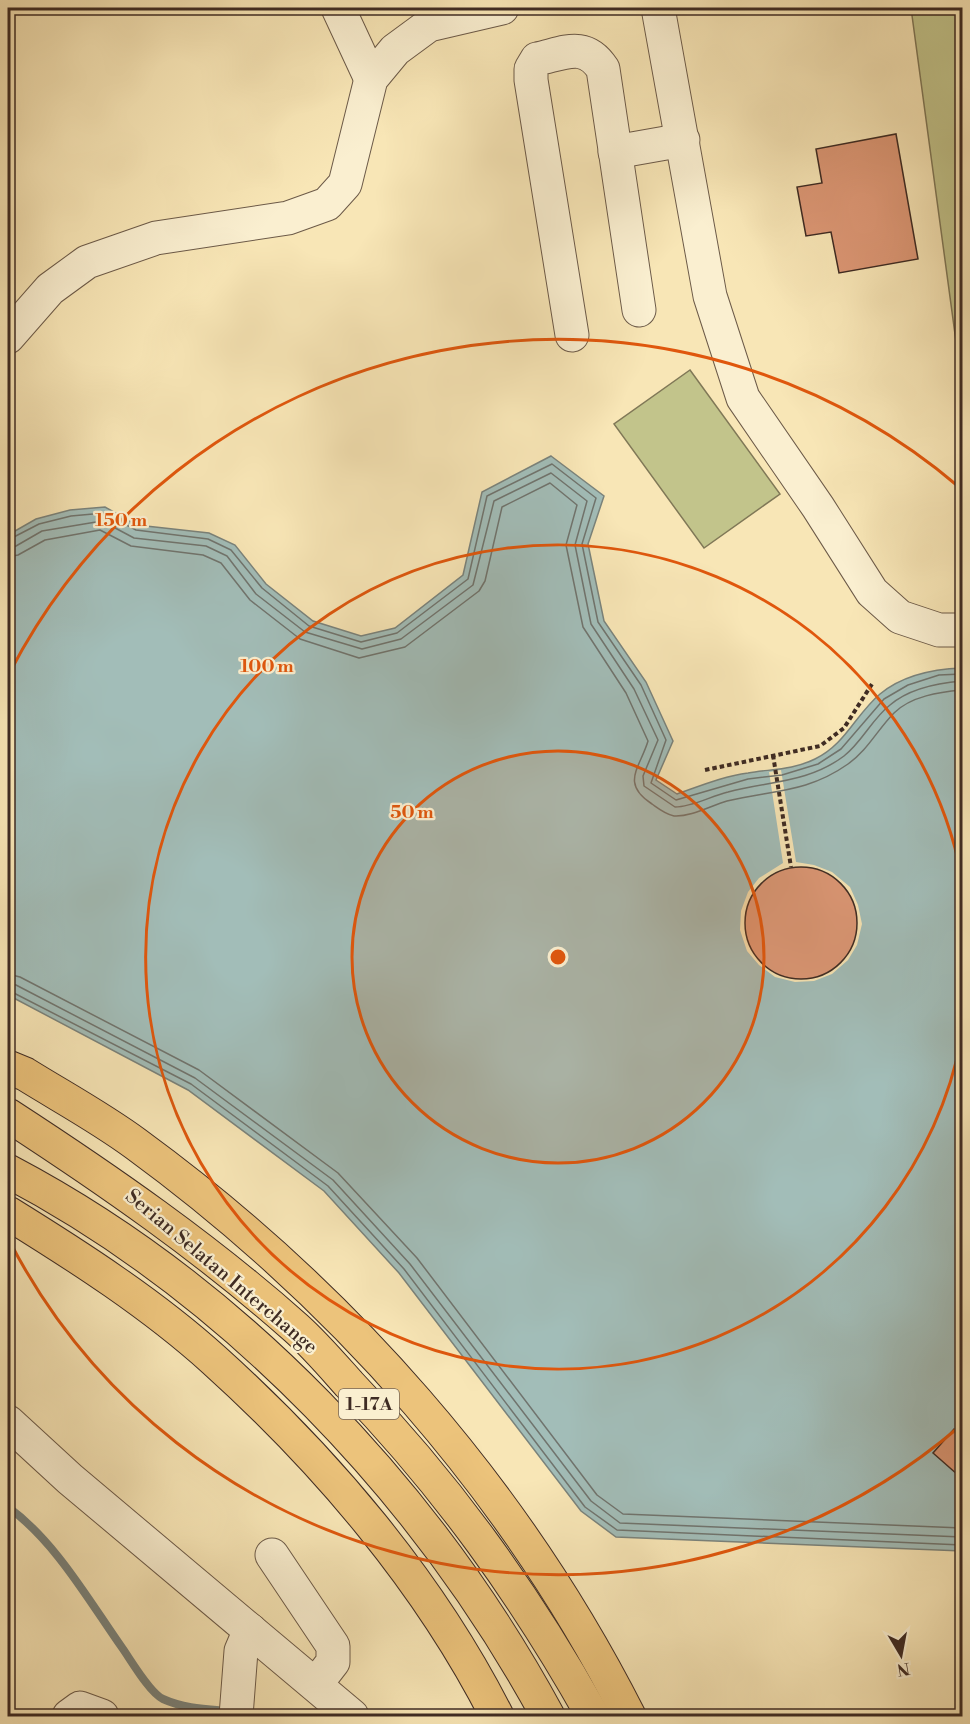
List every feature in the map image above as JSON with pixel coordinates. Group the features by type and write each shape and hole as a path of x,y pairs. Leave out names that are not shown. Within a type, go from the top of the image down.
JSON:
{"highway":[{"path":"13,1067 135,1143 254,1238 382,1362 459,1450 532,1549 579,1624 629,1716"},
{"name":"Serian Selatan Interchange","path":"8,1115 115,1184 206,1254 297,1329 436,1479 495,1559 553,1646 593,1716"},
{"name":"Serian Selatan Interchange","path":"8,1171 50,1196 200,1298 271,1358 408,1505 526,1675 548,1716"},
{"path":"8,1214 162,1317 205,1352 295,1440 340,1488 428,1602 472,1667 497,1716"}],"street":[{"path":"338,8 371,79"},
{"path":"8,337 50,289 87,262 156,238 288,219 327,204 345,183 371,79 395,50 429,25 502,8"},
{"path":"658,8 710,296 743,398 818,507 872,592 900,617 939,630 963,630"},
{"path":"572,335 531,80 531,69 537,59 581,50 595,57 603,69 639,310"},
{"path":"615,152 683,140"},
{"path":"8,1220 50,1240"},
{"path":"8,1422 70,1479 352,1716"},
{"path":"272,1555 333,1646 333,1662 316,1684"},
{"path":"237,1701 241,1651 250,1630"},
{"path":"69,1716 80,1708 102,1716"}],"path":[{"path":"705,771 820,746 844,728 872,684"},
{"path":"773,755 791,867"}],"green space":[{"path":"911,8 960,8 962,25 962,386"},
{"path":"690,370 780,494 704,548 614,424"}],"water":[{"path":"551,456 604,496 588,544 604,621 646,682 673,741 656,780 677,794 730,776 807,763 834,746 872,702 889,687 919,674 962,668 962,1551 616,1537 581,1511 399,1273 324,1191 188,1090 8,995 8,535 36,519 70,510 105,507 137,525 209,533 235,545 266,584 313,621 361,636 395,628 463,575 482,492"}],"pier":[{"path":"781,770 796,862 814,865 832,872 850,887 858,905 862,924 857,945 848,960 832,974 814,981 795,982 775,977 759,965 747,951 740,930 741,911 748,892 759,878 783,863 769,772"}],"building":[{"path":"896,134 918,259 839,273 831,232 806,236 797,187 822,183 816,149"},
{"path":"801,867 822,871 841,883 853,902 857,923 853,944 841,963 822,975 801,979 780,975 761,963 749,944 745,923 749,902 761,883 780,871"},
{"path":"954,1429 962,1437 962,1470 958,1475 933,1453"}],"waterway":[{"path":"8,1507 25,1521 57,1555 142,1677 158,1696 188,1707 231,1711"}]}
